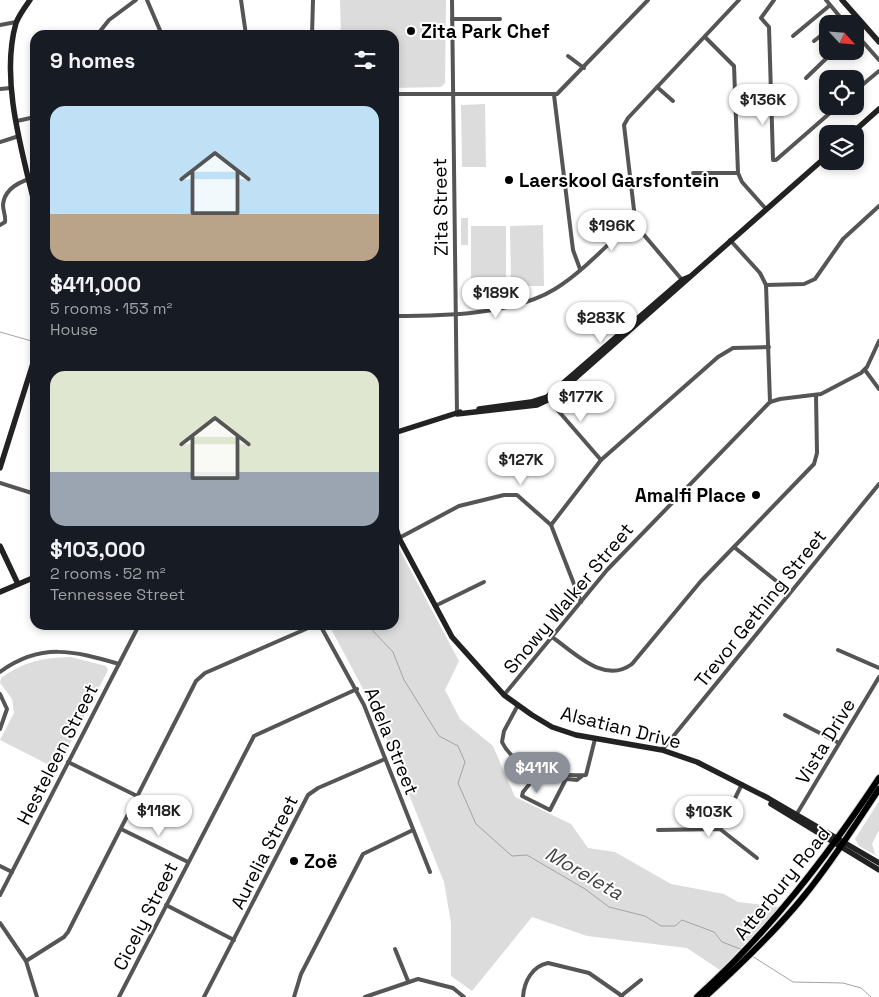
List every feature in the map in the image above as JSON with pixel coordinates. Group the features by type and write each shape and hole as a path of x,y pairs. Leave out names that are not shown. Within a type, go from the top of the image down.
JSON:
{"main road":[{"name":"Atterbury Road","path":"839,843 879,778"},
{"name":"Atterbury Road","path":"705,997 759,941 839,843 879,789"},
{"name":"Atterbury Road","path":"697,997 736,964"}],"street":[{"path":"30,0 16,22 11,49 11,88 30,184"},
{"path":"102,30 109,20 136,0"},
{"path":"146,0 160,30"},
{"path":"241,0 245,30"},
{"path":"312,30 313,0"},
{"name":"Zita Street","path":"452,0 457,414"},
{"path":"399,94 554,95 562,92 648,0"},
{"path":"399,316 455,314 502,308 553,290 633,222 634,209 624,125 628,118 739,0"},
{"path":"774,0 761,18 769,27 773,160 776,160 828,115"},
{"path":"826,0 838,15"},
{"path":"842,0 855,15"},
{"path":"793,36 829,6"},
{"path":"452,19 500,19"},
{"path":"0,25 16,22"},
{"path":"864,25 879,42"},
{"path":"705,37 734,66 738,173 742,182 766,208"},
{"path":"814,41 819,37"},
{"path":"864,42 879,60"},
{"path":"568,56 584,68"},
{"path":"806,78 825,60"},
{"path":"864,83 879,70"},
{"path":"657,87 673,101"},
{"path":"0,89 11,88"},
{"path":"554,95 573,250 580,269"},
{"path":"861,125 879,109"},
{"path":"17,121 30,118"},
{"path":"0,142 20,136"},
{"path":"399,431 457,414 518,408 548,399 819,163"},
{"path":"692,174 738,173"},
{"path":"0,225 5,222 4,202 11,190 16,184 29,179"},
{"path":"766,285 801,284 815,279 843,238 879,206"},
{"path":"633,222 683,282"},
{"path":"730,240 760,273 766,285 770,402 816,395 865,370 879,341"},
{"path":"551,525 601,460 722,353 734,348 769,347"},
{"path":"865,370 879,389"},
{"path":"0,468 30,373"},
{"path":"552,637 598,668 614,672 632,664 690,593 814,464 818,453 816,395"},
{"path":"548,399 601,460"},
{"name":"Snowy Walker Street","path":"504,695 633,541 770,402"},
{"path":"0,483 30,492"},
{"name":"Trevor Gething Street","path":"662,750 879,484"},
{"path":"399,538 459,506 510,494 522,498 551,525 581,602"},
{"name":"Alsatian Drive","path":"399,538 456,642 504,695 518,705 552,727 595,739 662,750 697,762 758,793 839,843"},
{"path":"0,546 18,584"},
{"path":"734,547 790,592"},
{"path":"0,592 30,579"},
{"path":"436,606 484,582"},
{"name":"Hesteleen Street","path":"0,895 136,630"},
{"path":"26,961 64,937 68,932 200,677 304,630"},
{"name":"Adela Street","path":"323,630 357,689 430,872"},
{"path":"838,650 879,668"},
{"path":"0,672 37,654 59,651 81,653 119,664"},
{"name":"Vista Drive","path":"795,817 879,677"},
{"name":"Cicely Street","path":"120,997 254,736 357,689"},
{"path":"0,694 7,709 0,728"},
{"path":"518,705 504,731 502,742 505,747 537,771 584,775"},
{"path":"785,715 839,743"},
{"path":"566,779 550,810 522,796 522,792 536,776 577,780 584,775 595,739"},
{"name":"Aurelia Street","path":"204,997 308,795 318,788 385,759"},
{"path":"68,762 137,796"},
{"path":"720,829 742,784"},
{"path":"121,829 188,862"},
{"path":"658,830 720,829 757,858"},
{"path":"294,997 300,974 363,854 413,830"},
{"path":"839,843 879,863"},
{"path":"839,843 879,870"},
{"path":"0,866 12,872"},
{"path":"166,905 234,940"},
{"path":"0,923 26,961 37,997"},
{"path":"395,949 408,981"},
{"path":"524,997 526,984 532,972 548,963 584,971 621,996 641,980"},
{"path":"365,997 408,981 421,979 456,989 464,996"}],"shaded area":[{"path":"340,0 446,0 445,83 441,87 399,88 399,30 341,30"},
{"path":"485,104 486,167 462,167 461,105"},
{"path":"461,218 468,218 468,245 461,245"},
{"path":"543,225 544,286 511,286 510,226"},
{"path":"471,226 506,226 506,290 471,291"},
{"path":"399,548 459,661 445,690 460,719 493,746 515,797 571,824 588,848 615,852 671,884 724,894 738,902 780,907 720,970 687,948 587,936 532,917 472,991 451,976 451,923 444,882 378,717 332,630 399,630"},
{"path":"71,657 106,666 108,670 57,769 0,740 14,713 12,699 0,683 1,678 10,672 34,661"},
{"path":"879,801 879,830 872,844 875,854 879,857 859,846 855,839"}],"waterway":[{"name":"Moreleta","path":"0,332 30,341"},
{"name":"Moreleta","path":"373,630 393,652 404,680 439,736 458,746 465,762 458,783 476,824 512,856 527,855 585,889 609,907 645,916 661,926 675,926 682,920 714,932 722,942 743,950"},
{"name":"Moreleta","path":"752,956 793,982 843,983 861,988 871,997"}],"place":[{"name":"Zita Park Chef","path":"411,31"},
{"name":"Laerskool Garsfontein","path":"509,180"},
{"name":"Amalfi Place","path":"756,495"},
{"name":"Zoë","path":"294,861"}]}
